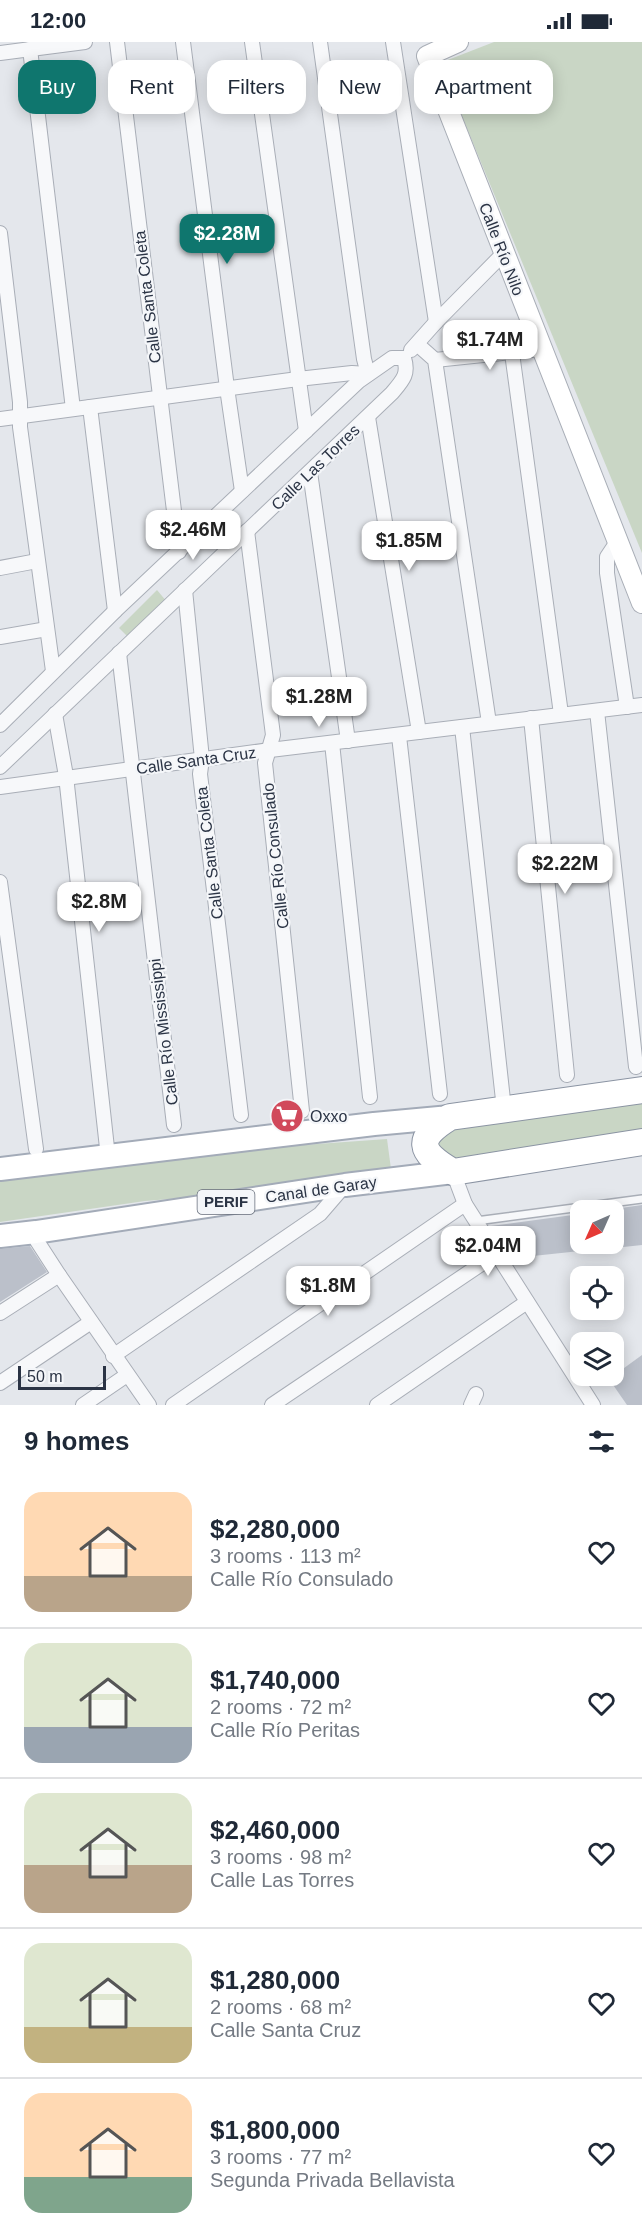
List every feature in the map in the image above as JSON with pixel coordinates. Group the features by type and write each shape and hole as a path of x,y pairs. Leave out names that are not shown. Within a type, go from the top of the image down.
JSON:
{"highway":[{"path":"453,1172 437,1163 429,1155 425,1145 428,1133 445,1105 504,1109 639,1078"},
{"name":"Canal de Garay","path":"453,1172 642,1142"}],"main road":[{"path":"0,1169 374,1124 445,1105"},
{"name":"Canal de Garay","path":"0,1236 36,1237 345,1185 453,1172"}],"street":[{"path":"0,53 85,42"},
{"name":"Calle Santa Coleta","path":"117,42 178,552"},
{"path":"183,42 242,491"},
{"path":"252,42 306,431"},
{"path":"0,419 298,378 352,373 368,374 364,359 320,42"},
{"path":"393,42 436,322"},
{"name":"Calle Río Nilo","path":"458,42 427,56 642,603"},
{"path":"30,49 73,409"},
{"path":"0,233 21,416 20,427 53,671"},
{"path":"404,358 503,254"},
{"path":"417,344 435,360 489,723"},
{"path":"435,360 541,349"},
{"path":"512,353 561,714"},
{"name":"Calle Las Torres","path":"0,725 115,611 368,374 392,358 404,358 407,368 405,377 368,417 0,767"},
{"path":"90,407 115,611"},
{"path":"368,417 419,732"},
{"path":"310,472 348,741"},
{"name":"Calle Río Consulado","path":"247,531 273,735 265,763 302,1111"},
{"path":"617,542 606,557 627,707"},
{"path":"0,568 37,561"},
{"name":"Calle Santa Coleta","path":"185,590 202,759 200,774 241,1116"},
{"path":"0,637 47,629"},
{"name":"Calle Río Mississippi","path":"119,652 174,1125"},
{"name":"Calle Santa Cruz","path":"0,787 66,776 642,705"},
{"path":"597,711 639,1078"},
{"path":"55,714 66,776 108,1157"},
{"path":"531,718 567,1075"},
{"path":"462,727 504,1109"},
{"path":"399,735 445,1105"},
{"path":"332,743 370,1097"},
{"path":"0,882 36,1149"},
{"path":"453,1172 465,1204 593,1405"},
{"path":"113,1356 320,1214 345,1185"},
{"path":"173,1405 465,1204"},
{"path":"36,1237 113,1356 149,1405"},
{"path":"272,1405 496,1254"},
{"path":"0,1313 59,1275"},
{"path":"377,1405 527,1302"},
{"path":"0,1383 91,1322"},
{"path":"83,1405 127,1375"}],"lane":[{"path":"476,1221 642,1199"}],"green space":[{"path":"494,42 642,42 642,553 461,114 553,114 553,60 448,60"},
{"path":"157,590 167,602 130,639 119,628"},
{"path":"642,1102 642,1133 446,1162 438,1156 435,1136 444,1131"},
{"path":"387,1139 391,1169 255,1192 145,1201 0,1222 0,1181 248,1149"}],"building":[{"path":"642,1205 642,1245 624,1247 624,1208"},
{"path":"570,1215 570,1252 514,1258 491,1226"},
{"path":"30,1246 47,1272 0,1302 0,1249"},
{"path":"642,1355 642,1405 627,1405 614,1386 624,1386 624,1368"}],"place":[{"name":"Oxxo","path":"287,1116"}]}
